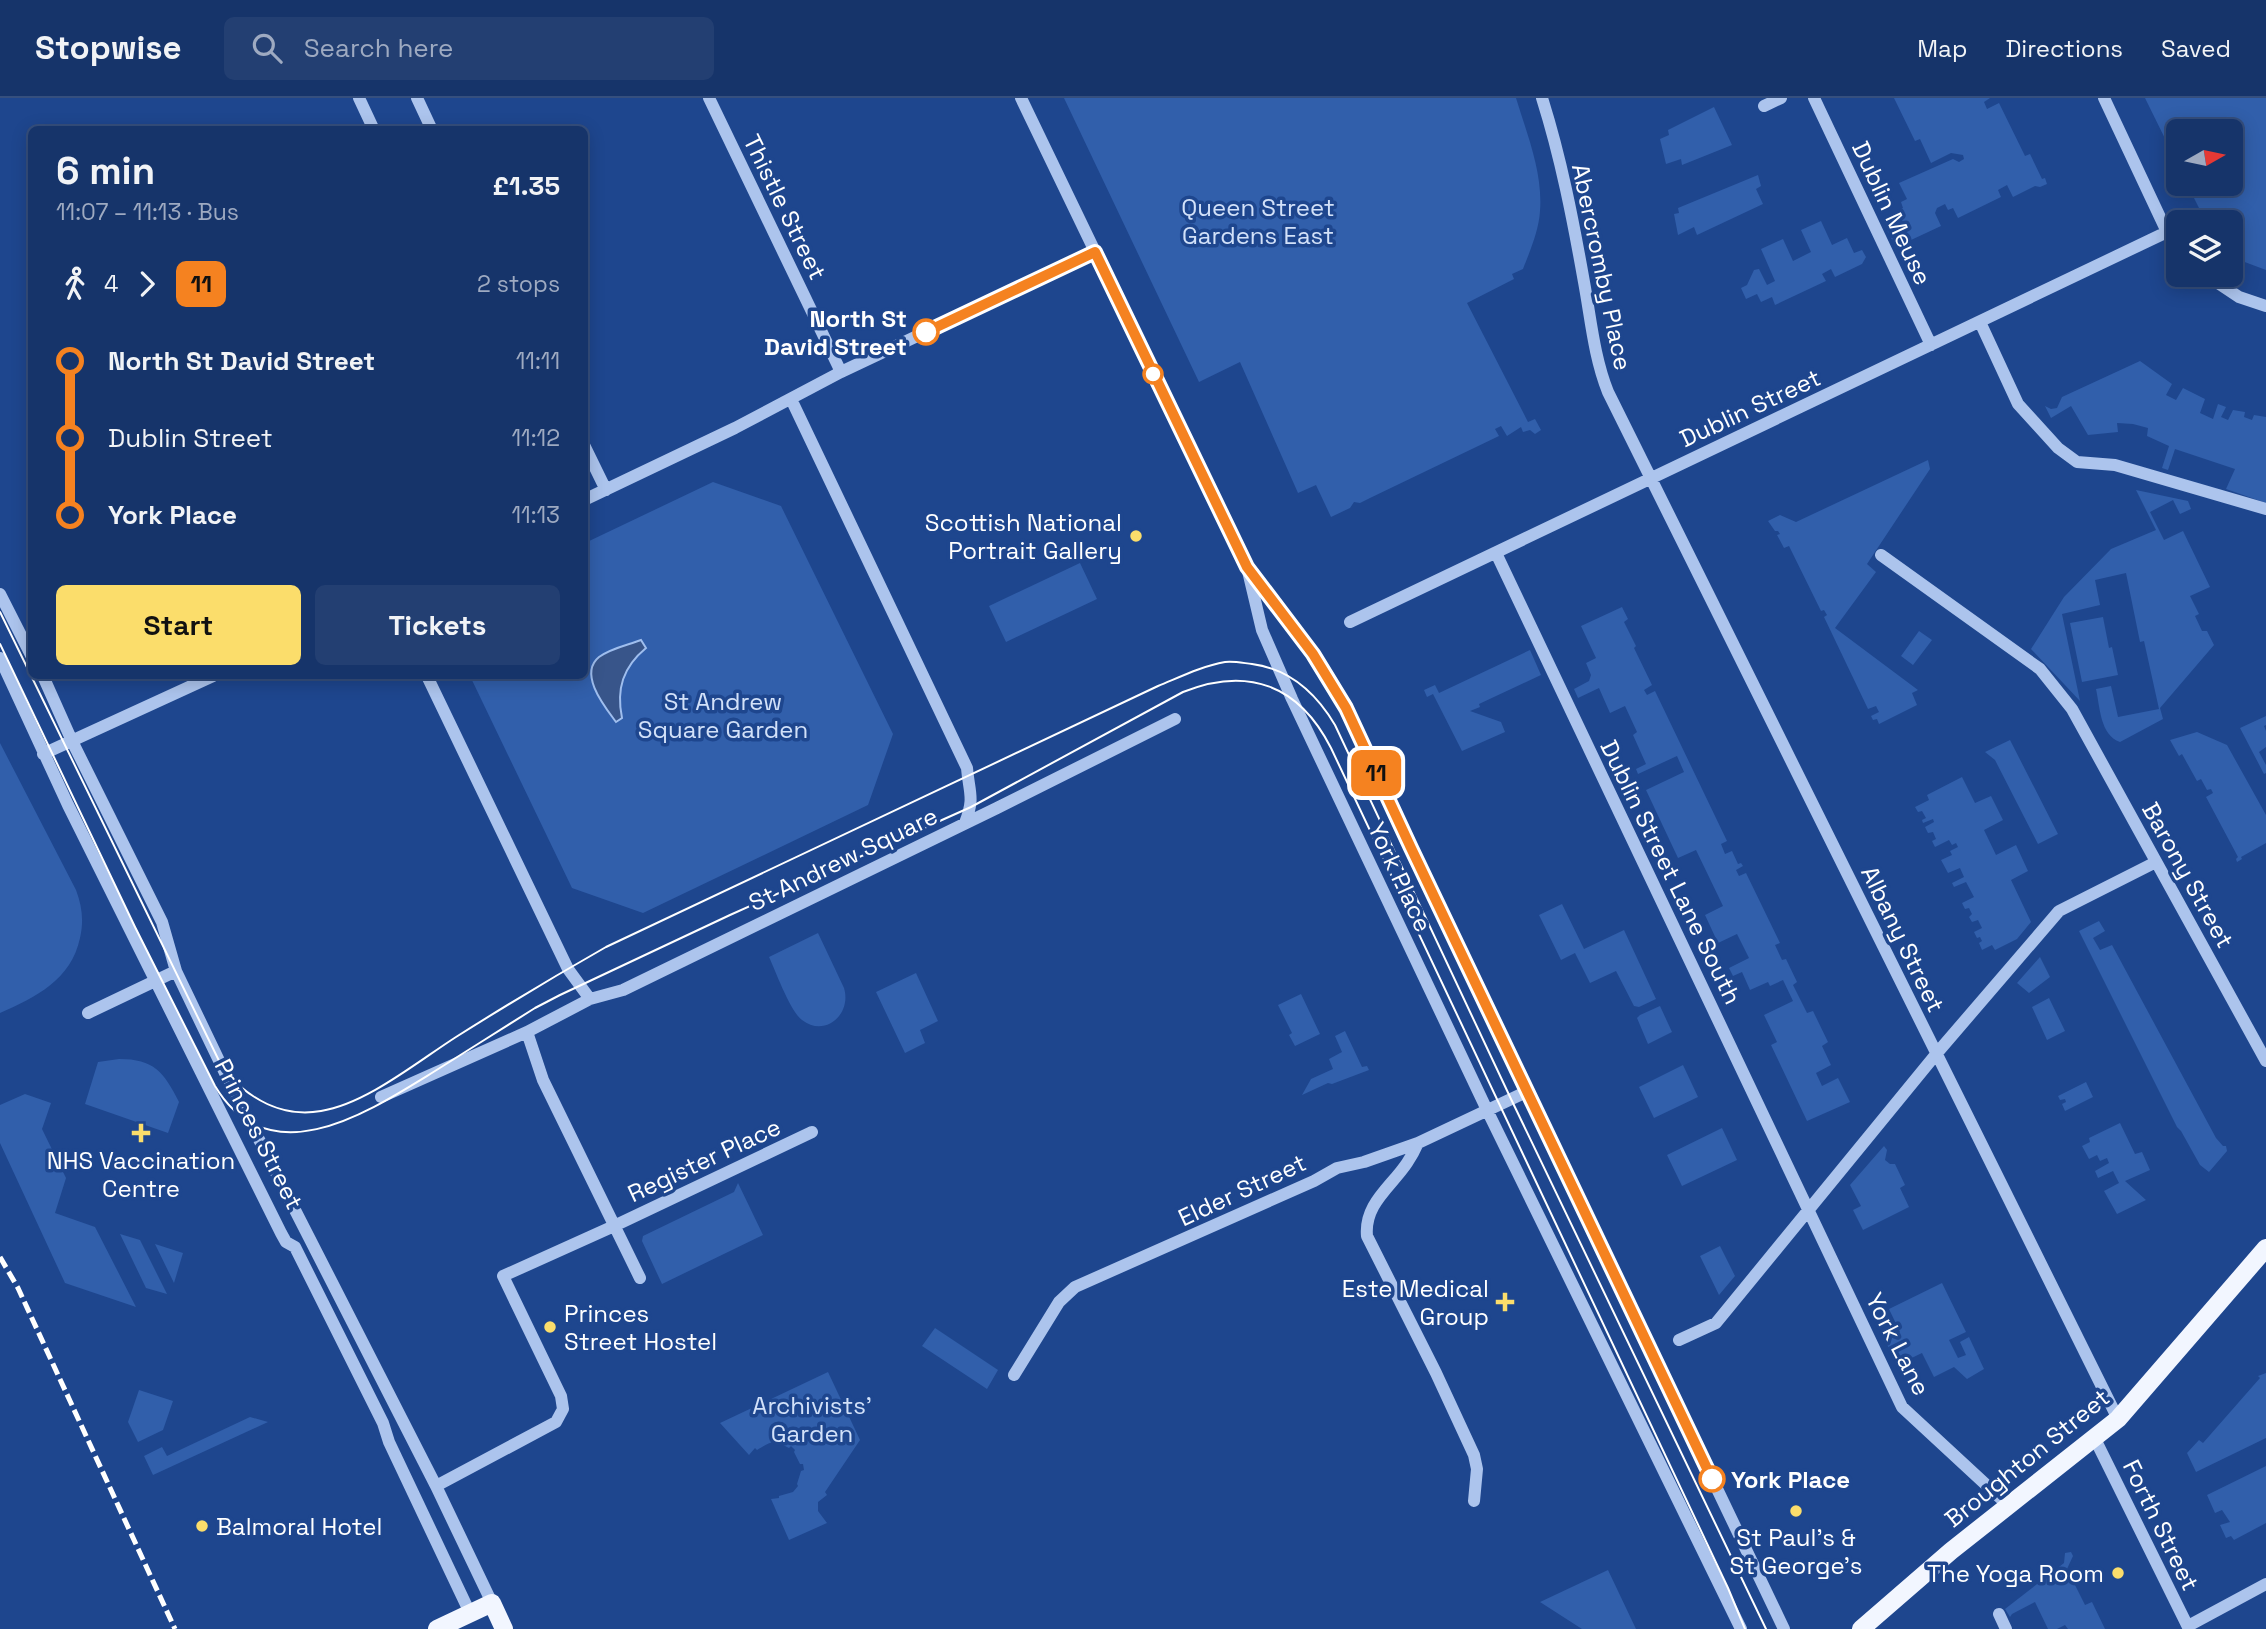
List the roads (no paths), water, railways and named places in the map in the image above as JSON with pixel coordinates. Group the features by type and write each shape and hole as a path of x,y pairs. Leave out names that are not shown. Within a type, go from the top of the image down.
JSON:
{"main road":[{"name":"Broughton Street","path":"1861,1629 1951,1551 2119,1419 2266,1248"},
{"path":"437,1629 472,1621 492,1603"},
{"name":"Princes Street","path":"492,1603 504,1629"}],"street":[{"path":"359,98 372,126"},
{"path":"417,98 430,126"},
{"name":"Thistle Street","path":"709,98 841,372"},
{"path":"1021,98 1247,567"},
{"name":"Abercromby Place","path":"1542,98 1576,237 1599,371 1617,414 1651,478"},
{"path":"1764,106 1781,98"},
{"name":"Dublin Meuse","path":"1814,98 1931,345"},
{"path":"2105,98 2166,230"},
{"name":"Dublin Street","path":"1350,622 2166,232"},
{"path":"588,498 841,372 1095,252"},
{"path":"2224,287 2239,297 2266,306"},
{"path":"1980,322 2018,404 2058,448 2077,462 2115,464 2266,509"},
{"name":"St Andrew Square","path":"381,1097 527,1031 590,999 623,990 965,823 972,800 967,768 791,399"},
{"path":"588,453 606,490"},
{"name":"Albany Street","path":"1651,478 2119,1419"},
{"name":"Dublin Street Lane South","path":"1496,553 1808,1209"},
{"name":"Barony Street","path":"1881,555 2040,669 2073,709 2266,1061"},
{"name":"York Place","path":"1247,567 1313,654 1346,708 1526,1092 1784,1629"},
{"name":"York Place","path":"1247,567 1262,630 1287,690 1487,1110 1741,1629"},
{"path":"0,594 28,648"},
{"name":"Princes Street","path":"0,658 43,754 154,982 281,1233 286,1242 295,1247 355,1367 472,1621"},
{"name":"Princes Street","path":"44,679 72,741 162,922 176,971 283,1190 436,1486 492,1603"},
{"path":"43,754 206,679"},
{"path":"428,679 568,969 590,999"},
{"path":"965,823 1175,719"},
{"path":"1679,1340 1716,1323 1937,1053 2059,911 2156,862"},
{"path":"88,1013 176,971"},
{"path":"527,1031 543,1080 640,1278"},
{"name":"Elder Street","path":"1014,1375 1059,1302 1076,1287 1337,1168 1375,1159 1418,1143 1526,1092"},
{"name":"Register Place","path":"436,1486 556,1422 563,1409 561,1396 503,1276 812,1132"},
{"path":"1418,1143 1408,1162 1370,1210 1366,1222 1367,1236 1474,1455 1477,1469 1474,1501"},
{"name":"York Lane","path":"1808,1209 1902,1407 2008,1506"},
{"name":"Forth Street","path":"2095,1439 2189,1628"},
{"path":"2189,1628 2266,1584"},
{"path":"1999,1614 2006,1629"}],"tram line":[{"path":"0,612 28,669"},
{"path":"0,644 135,927 215,1086 238,1113 263,1128 292,1132 321,1128 351,1118 381,1103 560,995 971,807 1183,692 1207,684 1229,681 1250,682 1287,696 1304,709 1331,748 1745,1629"},
{"path":"33,679 224,1071 244,1090 267,1104 293,1112 306,1112 338,1107 373,1091 493,1014 606,947 1158,686 1199,669 1228,662 1266,667 1290,677 1310,693 1335,725 1766,1629"}],"railway":[{"path":"0,1257 18,1288 175,1629"}],"place":[{"name":"North St David Street","path":"926,332"},
{"name":"Scottish National Portrait Gallery","path":"1136,536"},
{"name":"NHS Vaccination Centre","path":"141,1133"},
{"name":"Este Medical Group","path":"1505,1302"},
{"name":"Princes Street Hostel","path":"550,1327"},
{"name":"York Place","path":"1712,1479"},
{"name":"St Paul's & St George's","path":"1796,1511"},
{"name":"Balmoral Hotel","path":"202,1526"},
{"name":"The Yoga Room","path":"2118,1573"}],"park label":[{"name":"Queen Street Gardens East","path":"1258,221"},
{"name":"St Andrew Square Garden","path":"723,715"},
{"name":"Archivists' Garden","path":"812,1419"}]}
